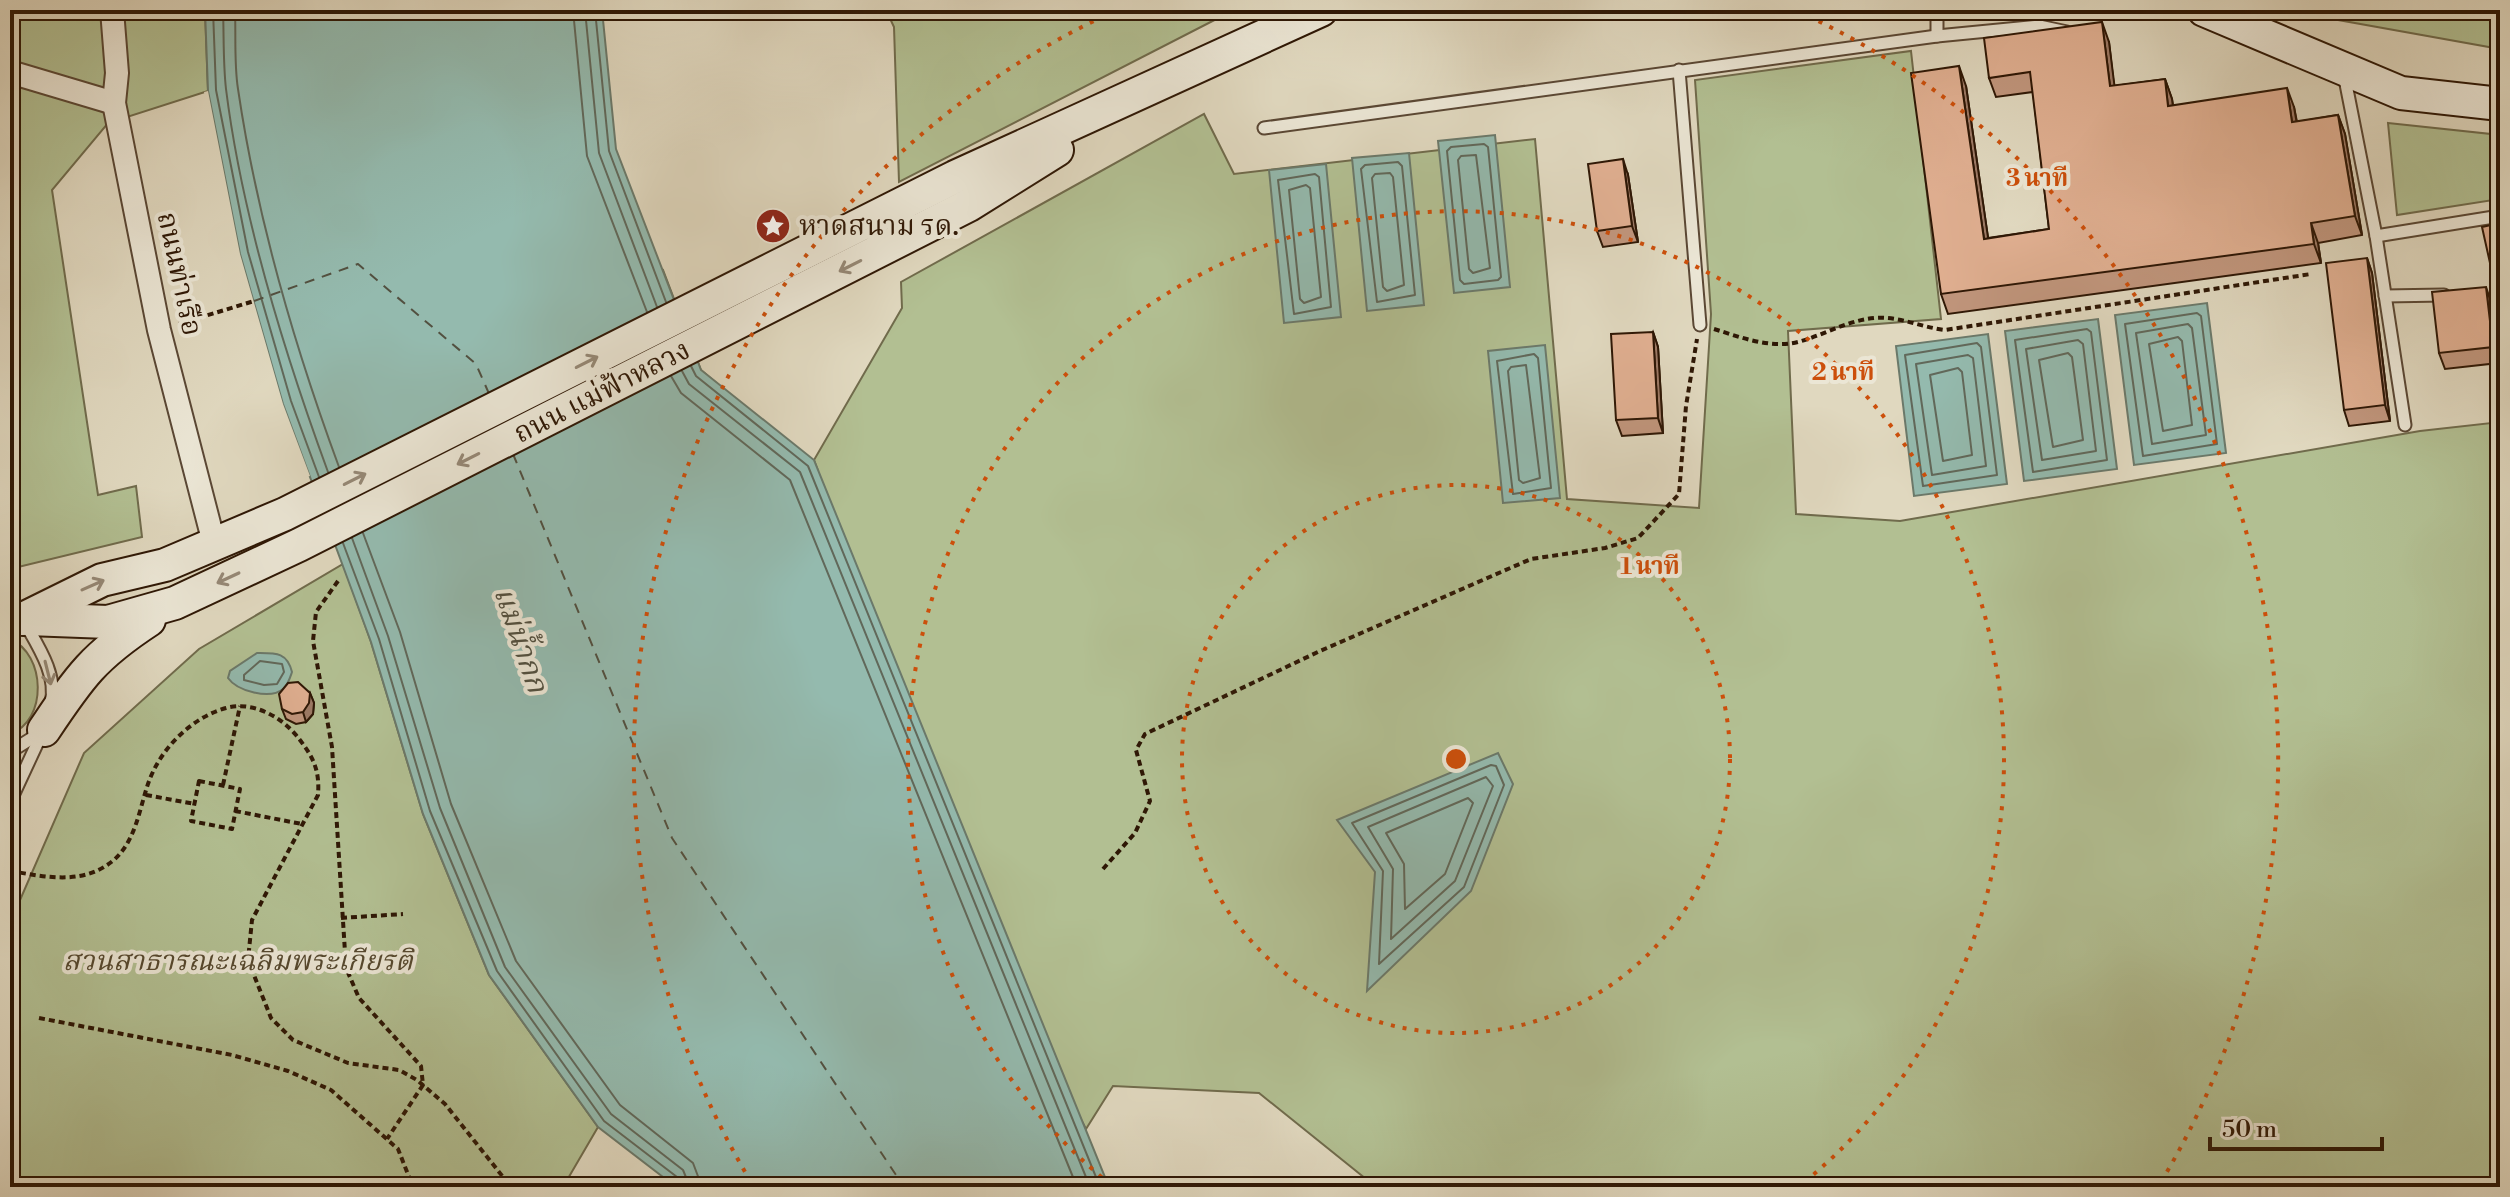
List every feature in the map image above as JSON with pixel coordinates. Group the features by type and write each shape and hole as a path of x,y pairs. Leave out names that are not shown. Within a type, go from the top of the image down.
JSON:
{"street":[{"name":"ถนนท่าเรือ","path":"112,10 117,73 114,103 159,330 215,547"},
{"name":"ถนน แม่ฟ้าหลวง","path":"16,618 108,622 175,603 299,545 1154,88 1321,10"},
{"path":"2204,10 2401,93 2500,104"},
{"path":"10,72 114,103"},
{"name":"ถนน แม่ฟ้าหลวง","path":"16,618 102,580 165,565 215,547 962,191"},
{"path":"44,730 84,671 112,645 175,603"}],"lane":[{"path":"1937,10 1937,36"},
{"path":"1264,128 1937,36 2039,26 2081,34"},
{"path":"2344,69 2376,236 2405,425"},
{"path":"1679,70 1700,325"},
{"path":"2376,236 2500,216"},
{"path":"2385,296 2461,295"},
{"path":"10,802 44,730 54,694 45,659 16,618"},
{"path":"10,752 44,730"}],"path":[{"path":"1103,869 1135,833 1150,801 1136,750 1145,734 1320,651 1531,559 1638,538 1658,520 1679,494 1686,406 1700,325 1756,342 1796,343 1854,321 1899,317 1945,330 2311,274"},
{"path":"159,330 254,301"},
{"path":"338,581 316,612 313,641 332,747 346,968 359,998 421,1066 423,1085 387,1139"},
{"path":"223,785 240,705"},
{"path":"10,871 67,880 98,870 115,859 127,845 145,794 164,756 186,728 205,714 240,705 260,708 290,727 313,755 319,775 318,795 252,920 248,960 271,1018 293,1040 348,1063 399,1070 423,1085 445,1104 511,1187"},
{"path":"319,775 333,775"},
{"path":"199,781 240,789 232,829 191,821 195,804 199,781"},
{"path":"145,794 195,804"},
{"path":"235,811 302,824"},
{"path":"341,918 403,914"},
{"path":"39,1018 232,1055 288,1071 331,1090 398,1149 413,1187"}],"green space":[{"path":"10,10 205,10 208,91 108,123 52,190 98,495 136,486 142,537 10,569"},
{"path":"886,10 1234,10 899,182 894,27"},
{"path":"2312,10 2500,10 2500,49 2327,18"},
{"path":"1911,51 1941,319 1788,331 1796,514 1900,521 2420,431 2500,422 2500,1187 1376,1187 1259,1093 1113,1086 1086,1129 1009,984 611,284 663,270 701,370 817,468 814,460 902,308 901,282 1204,114 1234,174 1535,139 1567,499 1699,508 1711,314 1695,80"},
{"path":"2388,123 2500,135 2500,199 2397,215"},
{"name":"สวนสาธารณะเฉลิมพระเกียรติ","path":"343,564 371,642 423,814 489,975 598,1127 563,1187 10,1187 10,923 84,753 199,649"},
{"path":"10,639 31,658 38,687 31,716 22,727 10,734"}],"water":[{"name":"แม่น้ำกก","path":"205,10 602,10 616,149 701,370 814,460 1109,1187 676,1187 598,1127 489,975 423,814 371,642 283,404 240,254 208,91"},
{"path":"1495,135 1510,287 1454,293 1438,141"},
{"path":"1409,153 1424,305 1367,311 1352,158"},
{"path":"1326,164 1341,317 1284,323 1269,170"},
{"path":"2207,303 2226,453 2134,465 2115,315"},
{"path":"2098,319 2117,469 2024,481 2005,331"},
{"path":"1988,334 2007,484 1914,496 1896,346"},
{"path":"1545,345 1560,498 1503,503 1488,351"},
{"path":"257,653 284,657 290,665 292,672 283,689 262,694 239,687 228,678 230,671"},
{"path":"1498,753 1513,784 1471,891 1367,991 1375,872 1337,820"}],"pier":[{"path":"208,91 240,254 283,404 310,476 306,477 280,405 236,256 204,92"}],"building":[{"path":"2102,22 2110,86 2165,79 2168,106 2287,88 2292,122 2338,115 2355,216 2311,223 2314,244 1941,294 1911,73 1959,66 1984,239 2049,229 2030,72 1989,78 1984,38"},
{"path":"1623,159 1632,226 1597,231 1588,164"},
{"path":"2500,223 2500,298 2498,299 2482,227"},
{"path":"2367,258 2385,405 2344,410 2326,263"},
{"path":"2486,287 2493,347 2439,353 2432,292"},
{"path":"1653,332 1658,418 1616,420 1611,334"},
{"path":"298,682 310,693 309,703 303,712 292,714 282,709 279,694 288,683"}],"ferry route":[{"path":"254,301 358,264 476,364 490,396"},
{"path":"513,454 672,838 904,1187"}],"place":[{"name":"หาดสนาม รด.","path":"773,226"}]}
